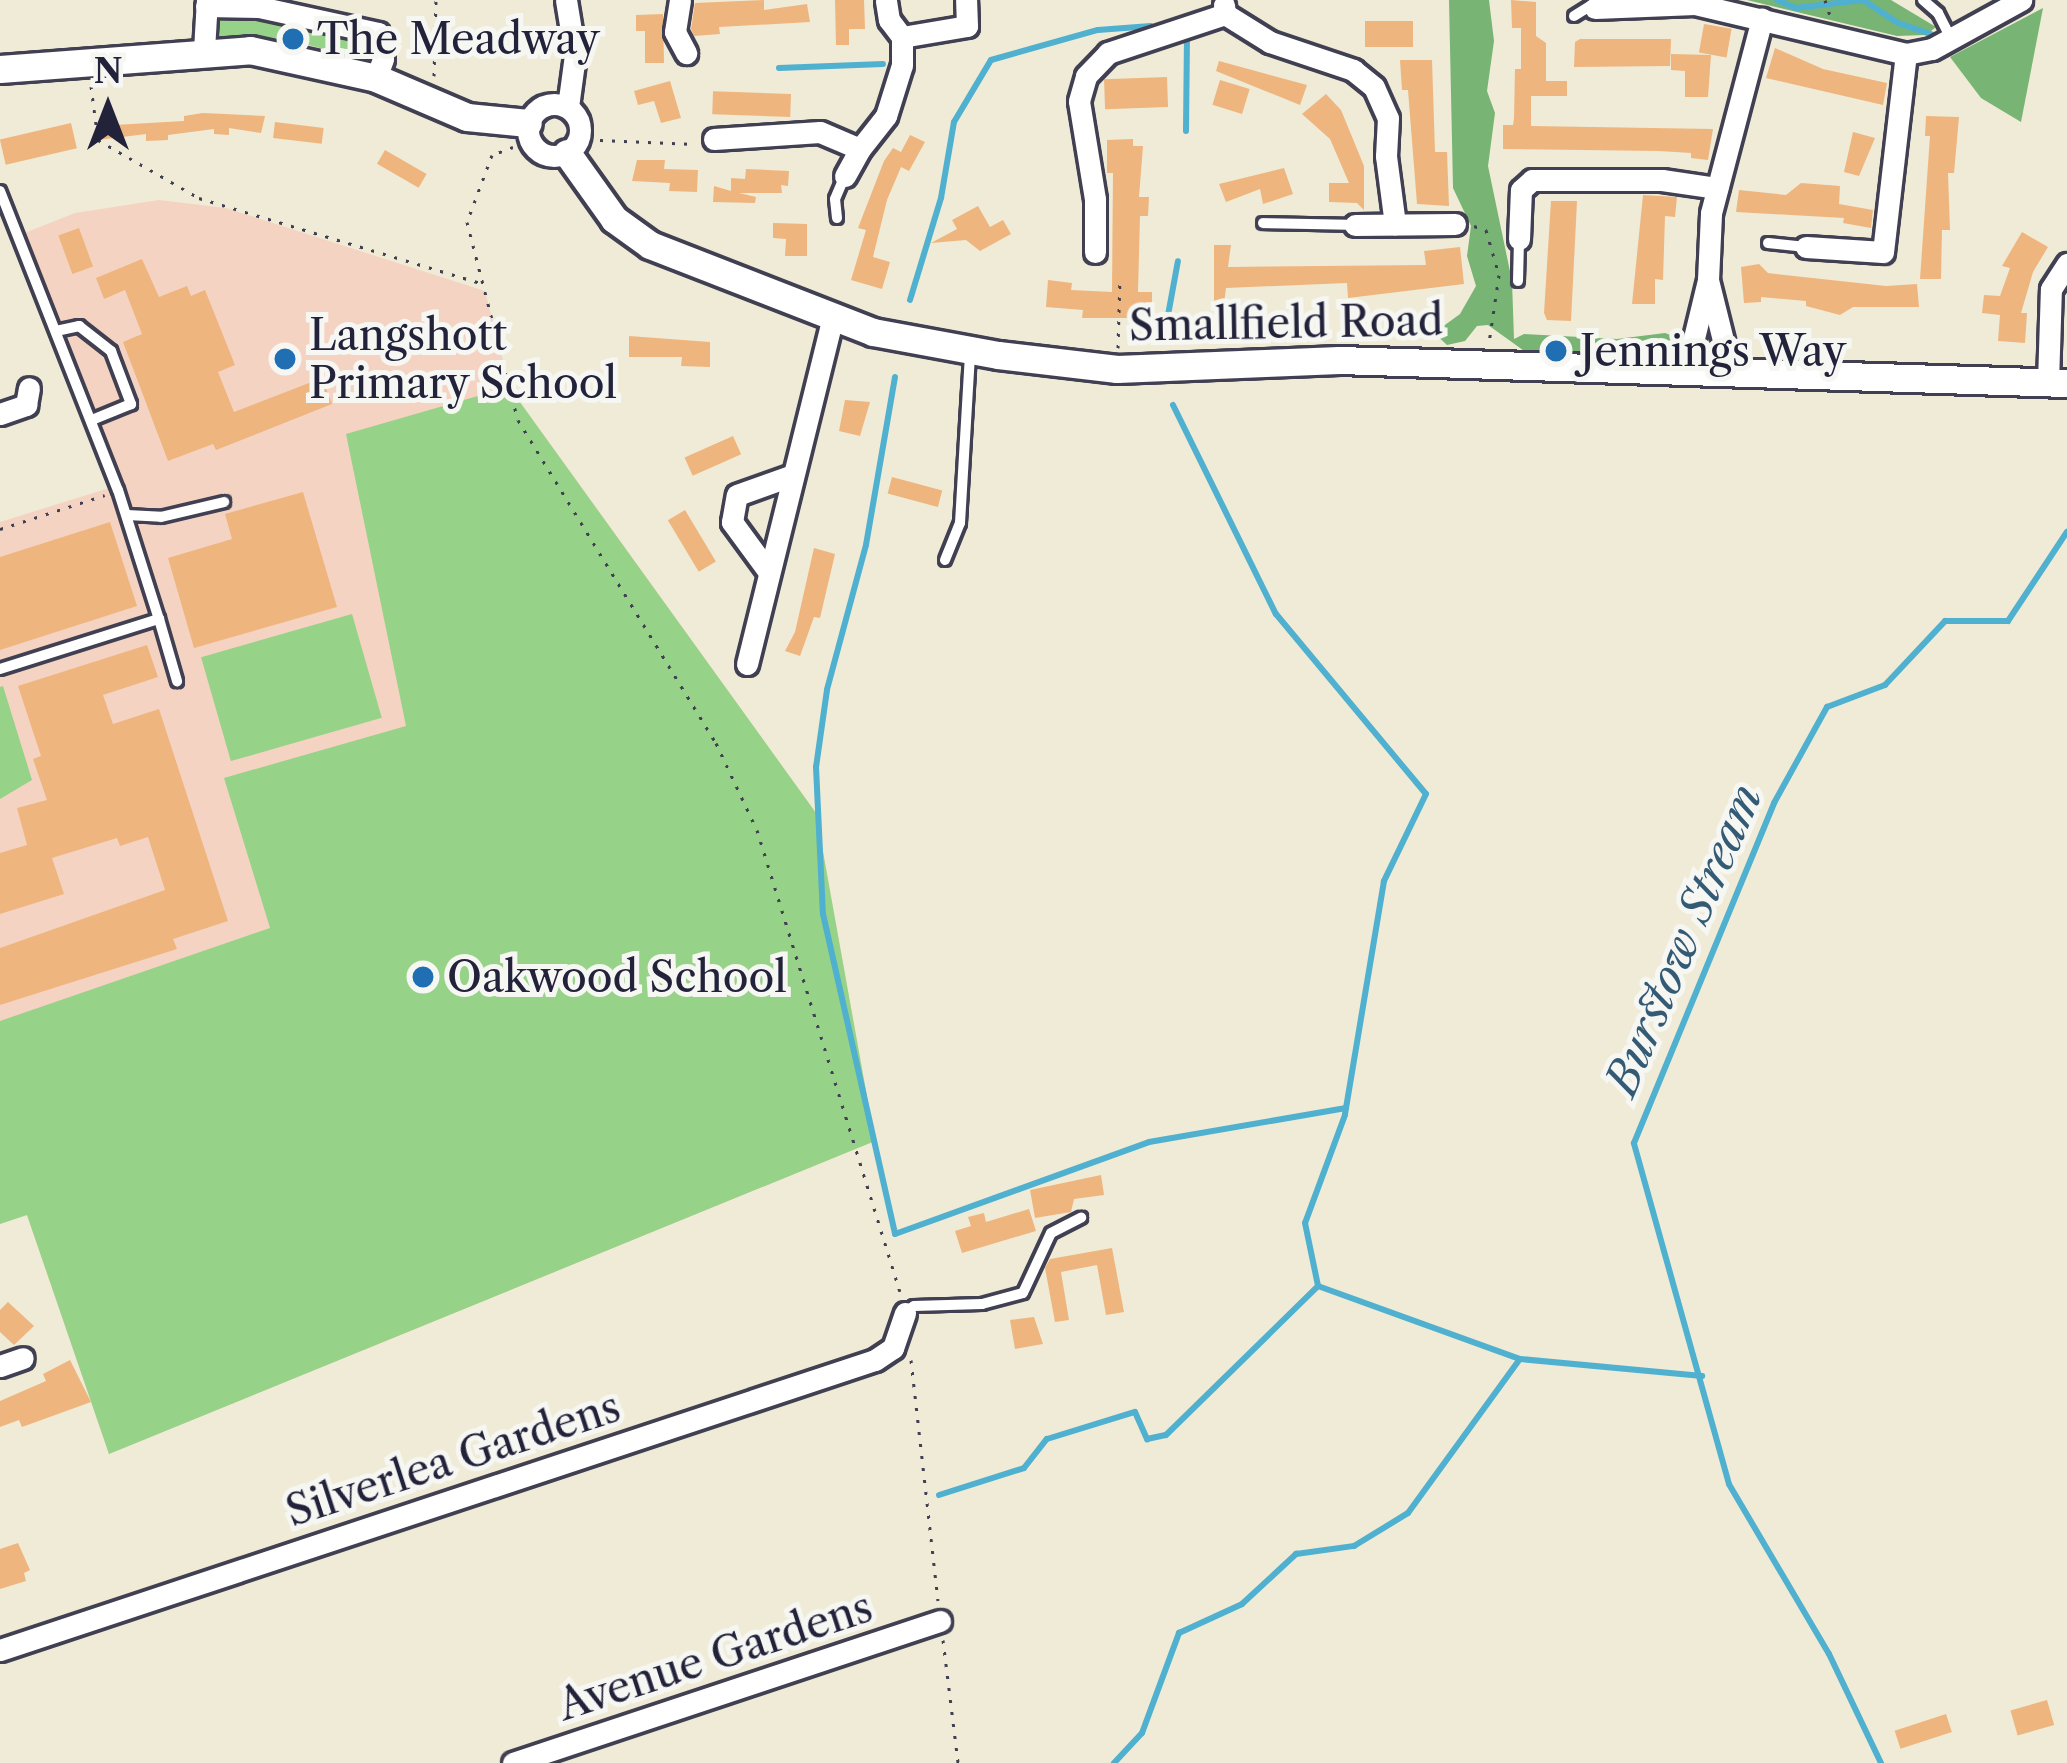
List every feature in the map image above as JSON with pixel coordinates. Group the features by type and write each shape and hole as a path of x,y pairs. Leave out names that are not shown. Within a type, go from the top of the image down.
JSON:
{"street":[{"path":"0,68 204,50 271,52 376,78 467,117 529,132 550,157 574,141 568,107 575,55 566,0"},
{"path":"680,0 675,32 686,52"},
{"path":"845,176 860,149 877,132 896,92 902,38 890,20 886,0"},
{"path":"902,38 967,26 965,0"},
{"path":"1588,8 1695,2 1906,54 1952,40 2021,0"},
{"path":"204,50 207,3 259,7 378,33 383,59 376,78"},
{"path":"1095,261 1095,212 1080,118 1087,76 1108,53 1224,7 1270,42 1353,70 1374,87 1388,118 1386,156 1395,224"},
{"path":"1687,367 1708,280 1717,188 1762,19"},
{"path":"1806,247 1893,255 1906,54"},
{"path":"529,132 549,104 568,107"},
{"path":"714,139 746,150 820,132 860,149"},
{"name":"Smallfield Road","path":"574,141 614,219 650,245 873,332 970,350 1117,369 1339,360 1730,368 2057,382"},
{"path":"1520,239 1521,190 1532,180 1662,180 1717,188"},
{"path":"1071,210 1095,212"},
{"path":"1355,225 1455,224"},
{"path":"2057,382 2051,290 2067,264"},
{"path":"1708,280 1730,368"},
{"path":"747,664 833,316"},
{"path":"0,414 28,397"},
{"path":"768,571 732,522 737,495 790,476"},
{"name":"Silverlea Gardens","path":"0,1650 875,1360 893,1348 904,1313"},
{"path":"0,1366 23,1358"},
{"name":"Avenue Gardens","path":"513,1763 940,1622"}],"lane":[{"path":"1922,0 1938,13 1952,40"},
{"path":"837,218 835,199 845,176"},
{"path":"0,191 127,514 177,681"},
{"path":"1263,224 1355,225"},
{"path":"1518,281 1520,239"},
{"path":"1768,243 1806,247"},
{"path":"56,331 79,326 111,351 131,404 92,420"},
{"path":"945,560 960,523 970,350"},
{"path":"127,514 161,517 224,502"},
{"path":"0,669 159,619"},
{"path":"904,1313 914,1306 982,1304 1024,1293 1051,1233 1081,1218"}],"path":[{"path":"436,0 438,106"},
{"path":"1825,0 1829,12"},
{"path":"88,60 98,140 199,198 483,284"},
{"path":"529,132 492,154 467,223 518,420 716,743 758,830 904,1313"},
{"path":"574,141 713,146 714,139"},
{"path":"1455,224 1486,230 1499,275 1487,363"},
{"path":"1117,369 1120,278"},
{"path":"0,529 118,490"},
{"path":"910,1355 958,1763"}],"shaded area":[{"name":"Oakwood School","path":"159,200 226,208 485,291 510,388 816,813 875,1141 109,1454 27,1215 0,1224 0,522 122,484 17,236 75,213"}],"green space":[{"path":"1449,0 1489,0 1494,41 1487,91 1495,113 1488,166 1512,281 1514,339 1524,334 1617,339 1665,333 1673,336 1672,343 1569,355 1527,353 1488,325 1477,326 1465,341 1447,345 1434,333 1460,314 1476,286 1467,256 1471,226 1453,188"},
{"path":"1747,0 1891,0 1936,27 1926,35 1897,36"},
{"path":"2043,8 2021,122 1981,98 1950,57"},
{"path":"219,18 297,22 371,38 376,48 366,60 289,40 218,36"},
{"name":"Oakwood School","path":"509,387 816,813 875,1141 109,1454 27,1215 0,1224 0,1021 270,928 224,778 406,726 346,434"},
{"path":"352,614 382,718 231,761 201,657"},
{"path":"0,687 32,780 0,799"}],"building":[{"path":"764,0 764,10 807,4 810,22 719,27 720,34 694,36 695,3"},
{"path":"835,0 864,0 865,29 849,29 849,45 836,45"},
{"path":"1511,0 1536,2 1536,36 1546,43 1546,81 1567,81 1567,96 1531,96 1531,126 1713,129 1708,160 1691,158 1691,153 1659,151 1503,149 1503,125 1513,125 1515,69 1521,69 1521,28 1512,28"},
{"path":"663,14 664,63 645,63 645,31 636,31 636,15"},
{"path":"1365,21 1413,21 1413,47 1365,47"},
{"path":"1704,24 1732,29 1727,57 1699,53"},
{"path":"1671,39 1670,66 1574,67 1575,42"},
{"path":"1775,48 1823,69 1887,83 1883,105 1766,78"},
{"path":"1671,54 1711,55 1708,97 1685,97 1685,71 1671,70"},
{"path":"1400,60 1432,60 1435,152 1447,152 1449,206 1417,204 1408,90 1402,90"},
{"path":"1219,61 1307,85 1300,105 1216,71"},
{"path":"1167,77 1168,107 1105,109 1104,79"},
{"path":"1220,80 1250,89 1242,114 1212,105"},
{"path":"670,81 681,118 661,123 654,101 638,105 634,91"},
{"path":"713,91 791,94 790,117 712,114"},
{"path":"1326,94 1341,110 1364,166 1364,210 1357,203 1329,202 1329,183 1349,183 1330,139 1302,114"},
{"path":"184,116 265,116 261,133 229,128 229,135 214,134 214,129 168,135 168,140 146,141 146,134 98,140 97,126 184,121"},
{"path":"1926,116 1959,117 1954,173 1948,173 1950,230 1942,230 1941,279 1920,279 1930,136 1925,136"},
{"path":"275,122 324,128 322,144 273,138"},
{"path":"71,123 77,148 6,165 0,139"},
{"path":"1853,132 1875,138 1859,176 1844,172"},
{"path":"910,135 925,142 909,171 901,167 887,200 873,257 890,262 882,289 851,280 866,230 858,228 884,161 893,148 901,152"},
{"path":"1133,139 1133,146 1143,146 1139,197 1149,197 1148,216 1140,216 1138,292 1152,292 1152,318 1082,318 1083,310 1046,307 1048,280 1072,283 1071,290 1112,292 1113,173 1107,173 1107,140"},
{"path":"385,150 427,174 419,188 377,164"},
{"path":"637,160 665,160 664,169 698,170 697,192 669,191 670,183 632,181"},
{"path":"1284,168 1293,194 1263,204 1260,189 1226,202 1219,184"},
{"path":"746,169 789,171 788,186 781,185 782,193 739,193 756,197 755,203 713,202 714,186 731,191 731,178 745,179"},
{"path":"1801,183 1840,186 1839,204 1873,210 1871,228 1843,223 1844,218 1736,212 1739,190 1786,195"},
{"path":"1643,195 1677,197 1675,217 1665,216 1663,280 1655,279 1655,304 1632,304"},
{"path":"1551,201 1577,201 1571,321 1547,320 1544,313"},
{"path":"978,206 990,227 1003,220 1011,234 980,251 966,240 931,243 957,229 952,220"},
{"path":"773,223 807,224 807,256 785,256 786,239 773,238"},
{"path":"79,228 93,267 72,274 58,236"},
{"path":"2022,232 2048,247 2033,272 2021,313 2027,313 2025,343 1998,341 2000,315 1982,313 1984,295 2000,296 2010,268 2002,266"},
{"path":"1214,245 1231,245 1228,267 1426,265 1424,251 1460,247 1464,284 1348,298 1347,283 1226,288 1224,304 1214,303"},
{"path":"142,259 159,297 187,286 191,296 205,290 235,365 218,372 234,412 322,378 332,404 216,450 213,444 168,461 123,342 142,334 125,290 104,299 96,278"},
{"path":"1759,264 1768,273 1886,286 1917,284 1919,307 1853,307 1840,315 1806,306 1806,301 1761,297 1761,302 1744,303 1741,267"},
{"path":"629,336 710,342 710,367 681,366 682,357 629,357"},
{"path":"845,400 870,402 860,436 839,431"},
{"path":"733,436 741,454 693,476 685,458"},
{"path":"892,477 942,490 938,507 888,493"},
{"path":"303,492 337,607 194,648 168,558 232,539 225,514"},
{"path":"685,510 716,561 699,572 668,520"},
{"path":"110,522 137,606 0,650 0,557"},
{"path":"814,548 835,554 820,618 814,617 800,656 785,651 795,632"},
{"path":"147,645 158,677 103,695 113,724 159,709 228,921 173,939 177,949 0,1005 0,948 165,890 148,837 120,846 117,838 52,858 64,894 0,914 0,853 27,845 17,808 47,800 33,759 41,756 18,686"},
{"path":"1101,1175 1104,1195 1074,1199 1071,1212 1035,1218 1030,1190"},
{"path":"1029,1209 1036,1231 962,1253 955,1231 971,1226 968,1217 984,1213 986,1222"},
{"path":"1112,1248 1124,1312 1106,1315 1097,1265 1061,1272 1069,1320 1055,1322 1045,1268 1050,1259"},
{"path":"8,1302 34,1326 14,1345 0,1332 0,1310"},
{"path":"1034,1317 1043,1344 1015,1349 1010,1320"},
{"path":"70,1360 91,1402 22,1427 19,1420 0,1427 0,1401 46,1381 43,1374"},
{"path":"18,1543 30,1570 24,1573 26,1581 0,1589 0,1549"},
{"path":"2047,1700 2054,1725 2018,1735 2010,1710"},
{"path":"1946,1714 1952,1732 1901,1749 1895,1731"}],"waterway":[{"path":"1777,0 1796,8 1863,0 1898,23 1936,36"},
{"path":"910,300 941,198 954,122 991,60 1098,30 1151,26"},
{"path":"1186,131 1187,40"},
{"path":"779,68 883,64"},
{"path":"1164,337 1178,261"},
{"path":"895,377 866,545 827,690 816,767 823,914 895,1234 1149,1142 1346,1108"},
{"path":"1173,405 1276,614 1426,794 1384,881 1345,1115 1305,1223 1318,1286"},
{"name":"Burstow Stream","path":"1881,1763 1829,1654 1729,1484 1634,1143 1774,803 1827,707 1885,685 1945,621 2008,621 2067,532"},
{"path":"939,1495 1024,1468 1047,1439 1135,1412 1147,1439 1166,1435 1318,1286 1520,1359"},
{"path":"1114,1763 1142,1733 1179,1633 1242,1604 1296,1554 1354,1546 1408,1513 1520,1359 1702,1376"}],"place":[{"name":"The Meadway","path":"293,39"},
{"name":"Jennings Way","path":"1556,351"},
{"name":"Langshott Primary School","path":"285,359"},
{"name":"Oakwood School","path":"423,977"}]}
